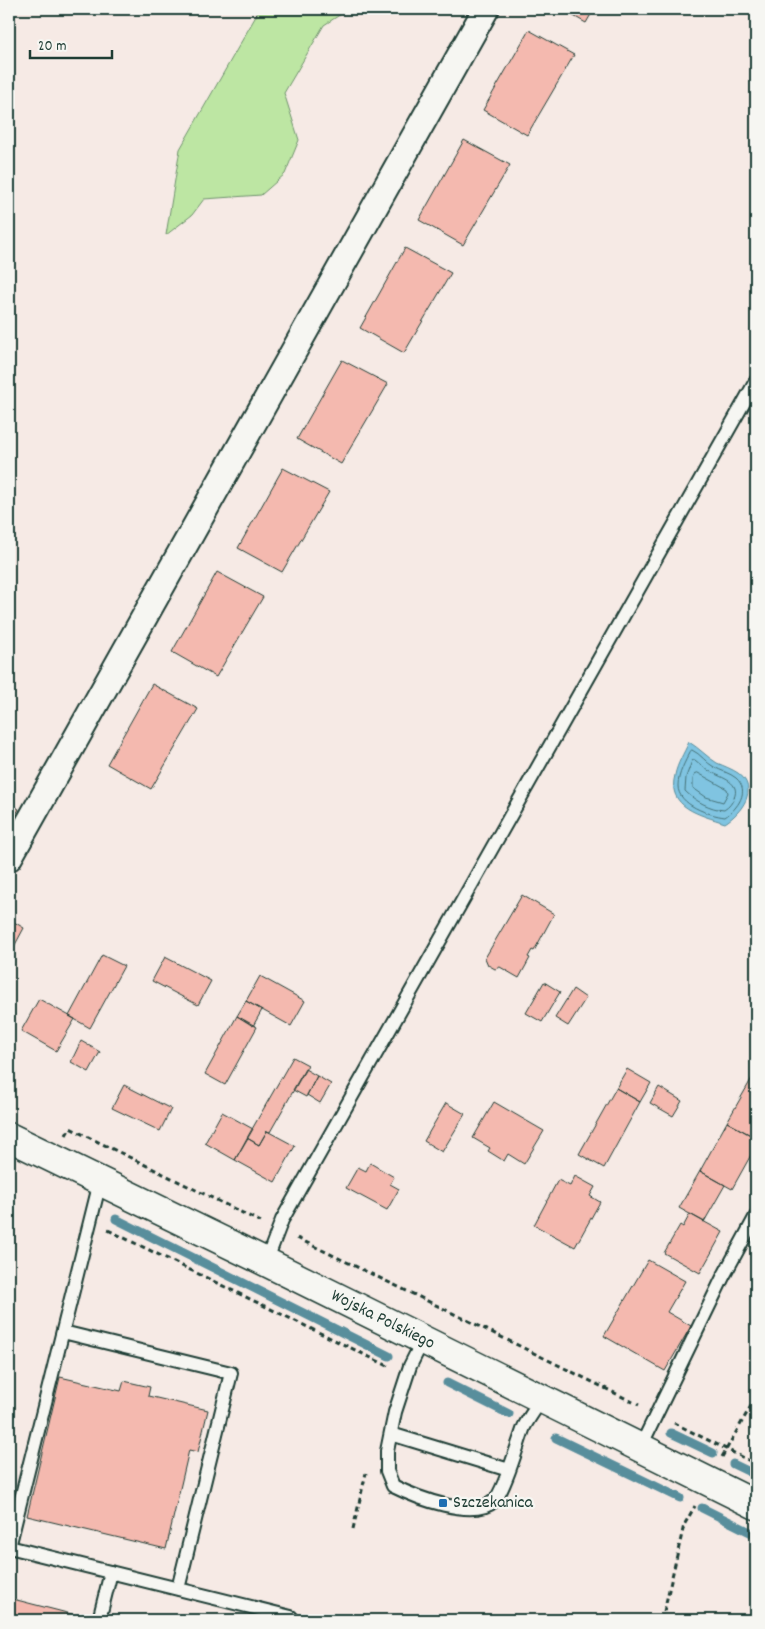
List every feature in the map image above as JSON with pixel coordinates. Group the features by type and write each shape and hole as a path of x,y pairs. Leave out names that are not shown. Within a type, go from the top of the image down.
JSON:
{"main road":[{"name":"Wojska Polskiego","path":"9,1137 756,1505"}],"street":[{"path":"9,858 486,9"}],"lane":[{"path":"266,1262 277,1230 341,1114 756,381"},
{"path":"100,1182 9,1547 291,1617"},
{"path":"640,1448 723,1277 756,1216"},
{"path":"62,1332 232,1373 178,1589"},
{"path":"423,1340 407,1376 395,1412 387,1451 387,1471 393,1486 413,1496 466,1509 486,1507 495,1500 525,1425 542,1398"},
{"path":"391,1434 508,1470"},
{"path":"99,1620 111,1572"}],"path":[{"path":"63,1140 70,1128 277,1230 304,1241 473,1323 756,1464"},
{"path":"90,1221 407,1376"},
{"path":"662,1620 684,1525 756,1397"},
{"path":"750,1620 756,1595"}],"green space":[{"path":"260,9 349,9 324,25 284,93 299,140 285,174 261,195 204,199 192,215 166,235 180,149"}],"water":[{"path":"689,742 717,763 738,773 748,786 746,800 742,807 725,823 696,813 681,803 676,795 674,786 676,771"}],"building":[{"path":"561,9 594,9 586,23"},
{"path":"529,30 574,55 527,135 483,110"},
{"path":"464,140 510,165 463,245 419,220"},
{"path":"405,248 451,273 404,353 360,328"},
{"path":"342,360 388,384 341,464 297,439"},
{"path":"283,468 329,492 282,572 238,548"},
{"path":"217,572 263,597 216,677 172,652"},
{"path":"152,684 198,709 151,789 107,764"},
{"path":"9,803 19,809 9,827"},
{"path":"522,895 554,914 534,951 532,950 528,957 530,958 519,978 500,967 495,969 488,965 485,958"},
{"path":"9,919 24,928 9,956"},
{"path":"102,955 124,966 90,1028 69,1016"},
{"path":"165,957 211,981 198,1005 152,981"},
{"path":"260,976 305,1001 291,1026 246,1001"},
{"path":"544,982 560,992 542,1022 526,1013"},
{"path":"573,989 586,998 568,1026 555,1018"},
{"path":"39,999 75,1019 56,1051 21,1031"},
{"path":"246,1001 262,1010 253,1026 237,1016"},
{"path":"237,1016 257,1027 225,1085 205,1074"},
{"path":"81,1041 100,1052 89,1072 71,1062"},
{"path":"293,1057 308,1065 270,1132 267,1131 259,1145 247,1138"},
{"path":"305,1069 317,1076 306,1097 293,1090"},
{"path":"627,1069 651,1083 640,1102 616,1088"},
{"path":"756,1071 756,1138 727,1122"},
{"path":"317,1076 331,1084 320,1103 307,1095"},
{"path":"124,1085 171,1109 160,1131 112,1108"},
{"path":"659,1087 682,1101 673,1116 650,1103"},
{"path":"616,1088 640,1102 604,1168 579,1154"},
{"path":"494,1102 544,1131 524,1164 508,1154 504,1161 488,1151 490,1148 473,1138"},
{"path":"446,1103 465,1114 442,1152 424,1141"},
{"path":"222,1112 253,1129 235,1160 205,1143"},
{"path":"727,1122 756,1138 756,1146 732,1189 700,1171"},
{"path":"267,1131 295,1146 275,1182 235,1160 247,1138 259,1145"},
{"path":"370,1163 394,1177 390,1184 399,1189 387,1210 346,1188 358,1167 366,1171"},
{"path":"700,1171 725,1185 704,1222 679,1208"},
{"path":"575,1176 595,1187 590,1196 600,1202 575,1247 534,1225 558,1180 570,1186"},
{"path":"690,1214 723,1232 700,1273 664,1253 680,1225 683,1227"},
{"path":"648,1260 685,1281 667,1312 691,1326 665,1371 604,1336"},
{"path":"60,1377 121,1391 124,1381 150,1387 148,1396 208,1410 198,1452 189,1450 166,1549 27,1516"},
{"path":"9,1598 75,1615 73,1620 9,1620"}],"waterway":[{"path":"116,1219 389,1356"},
{"path":"447,1383 509,1414"},
{"path":"671,1433 713,1453"},
{"path":"556,1438 680,1498"},
{"path":"733,1464 756,1475"},
{"path":"702,1508 756,1535"}],"place":[{"name":"Szczekanica","path":"443,1503"}]}
